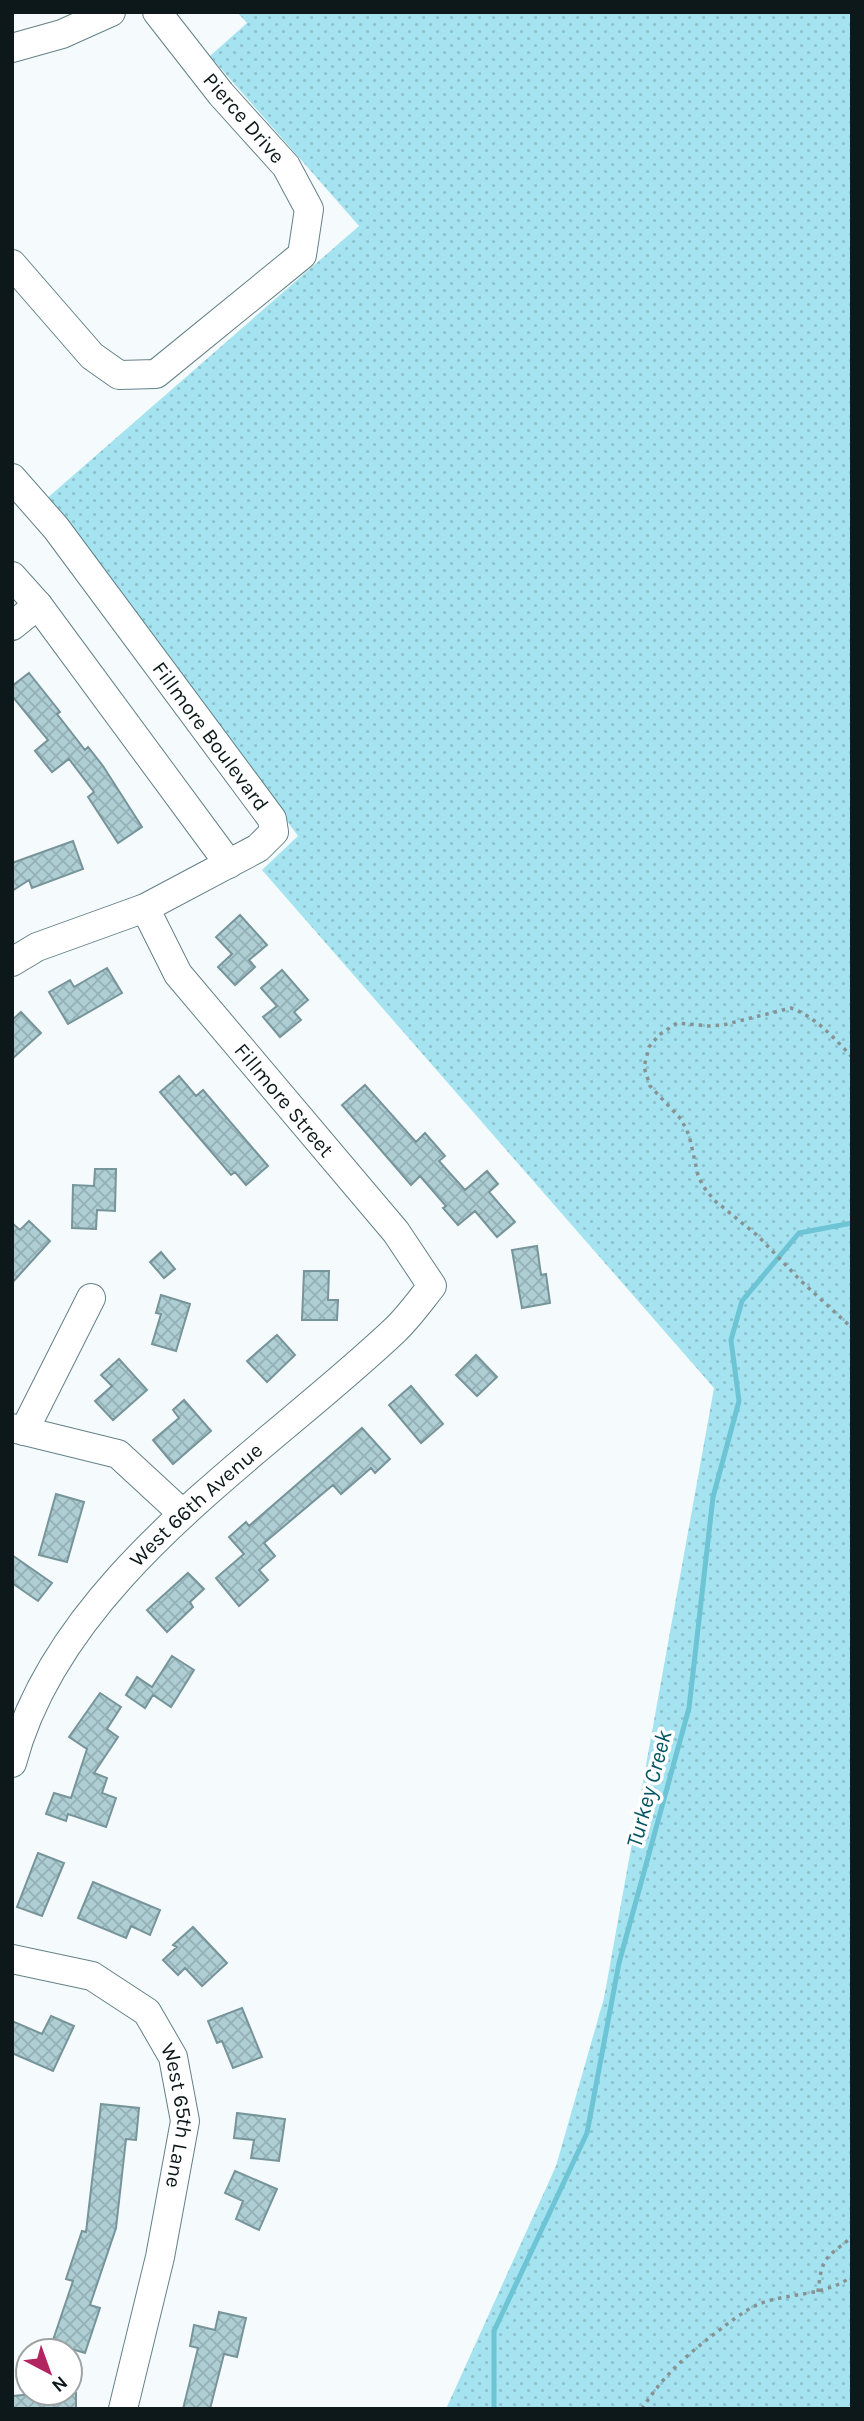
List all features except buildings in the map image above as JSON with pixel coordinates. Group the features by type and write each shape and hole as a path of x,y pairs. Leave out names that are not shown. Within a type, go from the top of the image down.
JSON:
{"street":[{"path":"12,48 62,34 111,12"},
{"name":"Pierce Drive","path":"12,264 92,356 119,375 156,374 302,255 309,209 286,166 220,94 156,12"},
{"name":"Fillmore Boulevard","path":"12,478 56,528 272,819 274,832 258,848 229,864"},
{"path":"12,576 38,606 229,864 145,908 37,947 12,962"},
{"path":"12,626 38,606"},
{"name":"Fillmore Street","path":"145,908 178,974 396,1232 432,1286"},
{"name":"West 66th Avenue","path":"12,1763 19,1737 47,1681 79,1628 123,1574 183,1514 396,1329 432,1286"},
{"path":"91,1298 18,1429 118,1454 183,1514"},
{"name":"West 65th Lane","path":"12,1959 92,1976 147,2012 173,2057 185,2121 160,2257 123,2409"}],"path":[{"path":"852,1057 825,1030 801,1011 791,1008 709,1026 677,1023 659,1035 644,1058 646,1079 685,1127 695,1155 698,1175 714,1200 758,1236 852,1328"},
{"path":"818,2292 821,2266 826,2258 852,2237"},
{"path":"642,2409 670,2370 740,2315 758,2305 781,2298 818,2292 852,2276"}],"shaded area":[{"path":"237,12 852,12 852,2409 446,2409 556,2166 604,1998 714,1388 262,870 298,836 78,540 45,500 359,226 210,56 247,23"}],"waterway":[{"name":"Turkey Creek","path":"494,2409 494,2331 587,2133 619,1963 689,1708 713,1497 739,1401 731,1340 742,1301 799,1233 852,1223"}]}
